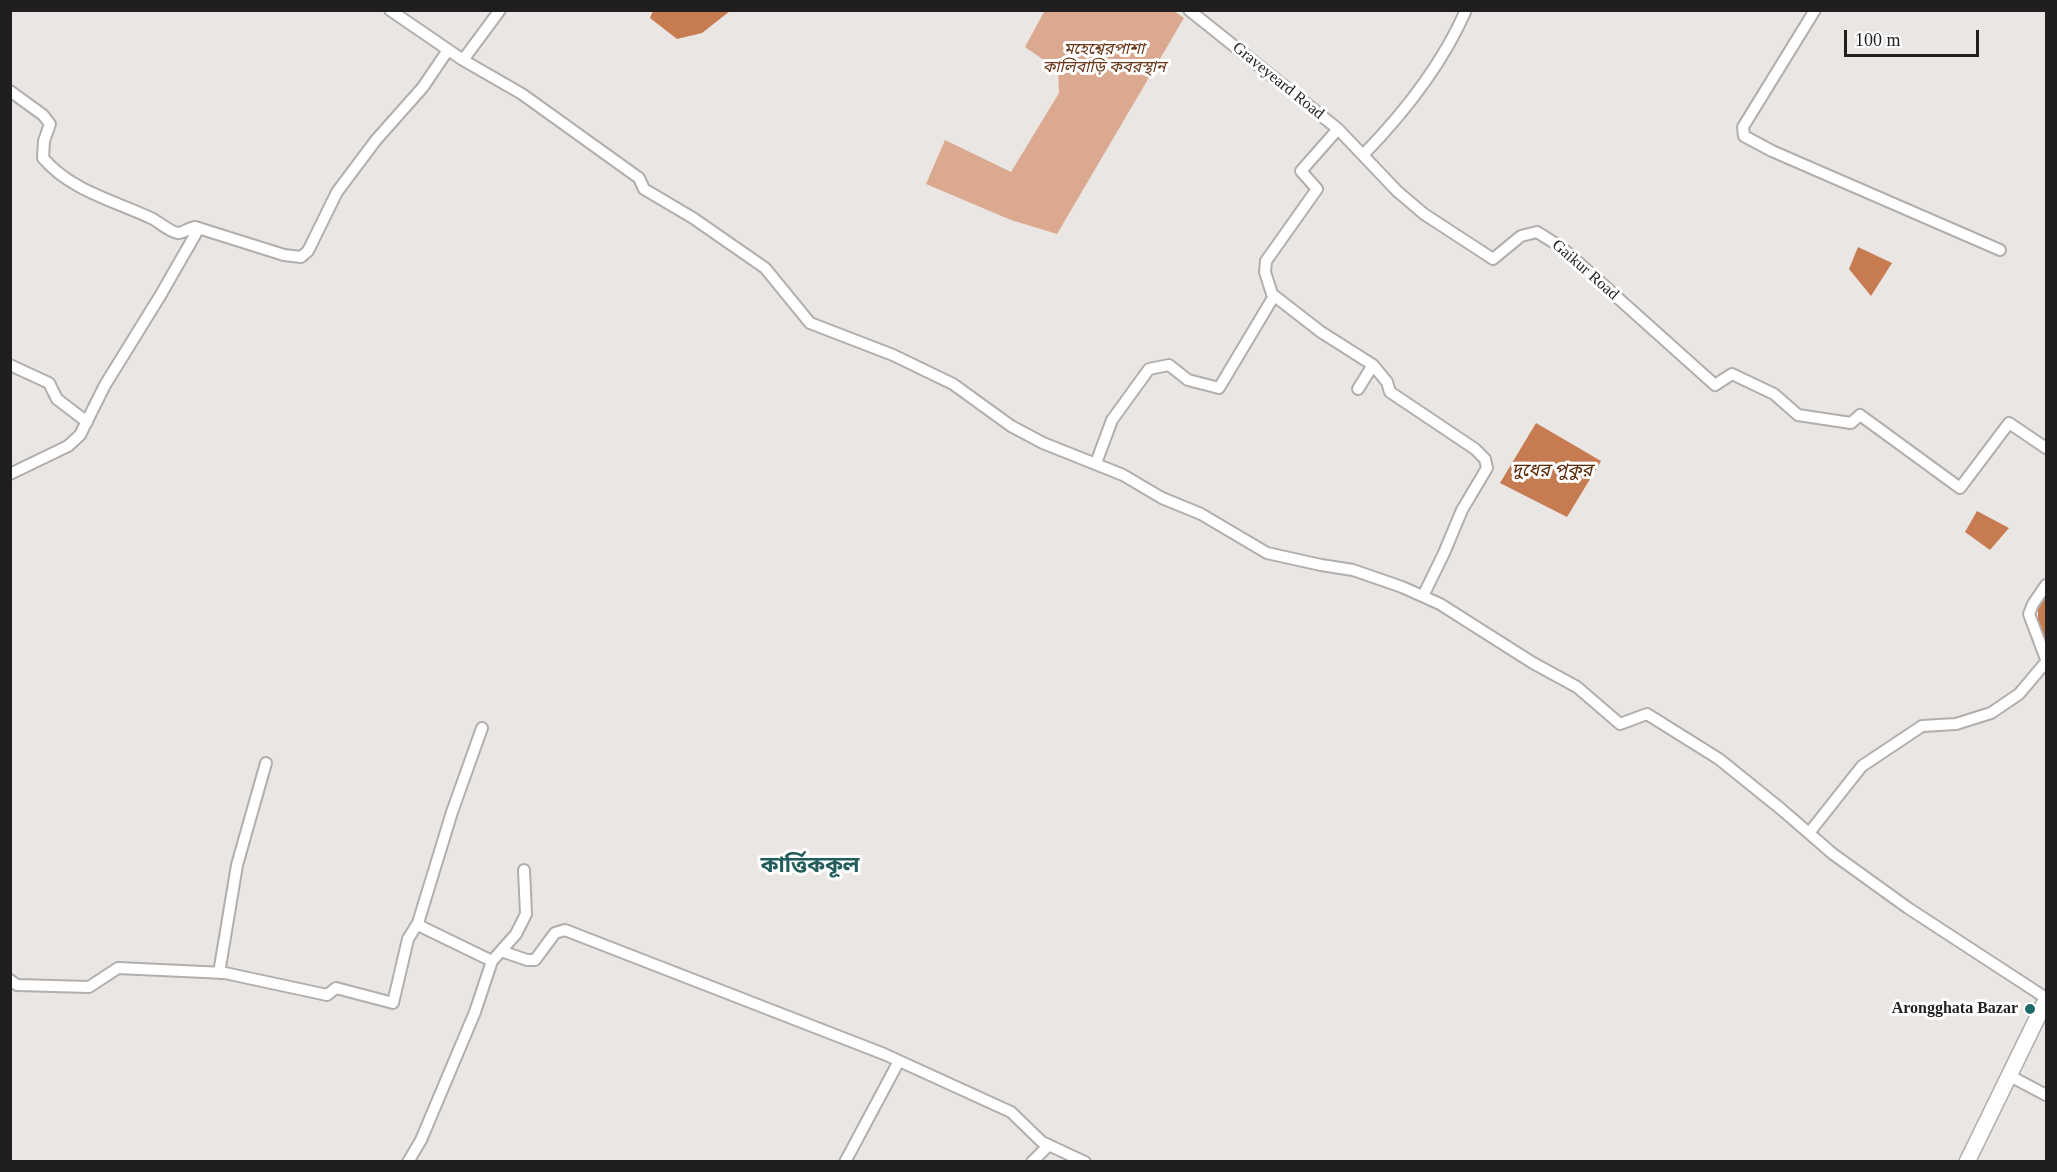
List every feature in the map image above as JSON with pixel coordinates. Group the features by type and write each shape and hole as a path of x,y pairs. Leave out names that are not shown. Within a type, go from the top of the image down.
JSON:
{"main road":[{"path":"1967,1161 2046,999"}],"street":[{"path":"390,10 463,60 522,94 639,178 644,189 693,218 765,268 810,322 893,355 953,384 1011,426 1043,443 1123,475 1162,498 1201,514 1267,553 1353,570 1440,604 1533,663 1577,687 1620,724 1647,714 1719,759 1833,854 1908,908 2046,999"},
{"path":"463,60 500,10"},
{"name":"Graveyeard Road","path":"1189,10 1338,129 1363,155"},
{"path":"1363,155 1405,110 1427,80 1458,29 1466,10"},
{"path":"1815,10 1743,127 1744,136 1783,156 2000,250"},
{"path":"10,91 43,115 50,124 44,141 43,158 54,171 79,188 142,214 180,234 195,226 284,255 301,257 308,251 337,192 376,140 423,87 448,50"},
{"path":"1338,129 1301,171 1317,189 1266,261 1265,272 1272,294 1321,332 1373,365 1387,382 1390,392 1475,449 1485,459 1487,468 1462,510 1423,596"},
{"name":"Gaikur Road","path":"1363,155 1397,191 1424,214 1493,259 1521,236 1537,232 1549,239 1561,247 1715,385 1732,374 1774,394 1798,415 1851,423 1860,415 1960,488 2009,423 2046,448"},
{"path":"10,474 69,446 80,435 105,385 199,228"},
{"path":"1096,463 1112,420 1149,369 1169,365 1188,380 1220,388 1271,301"},
{"path":"10,365 49,383 57,399 87,422"},
{"path":"1358,389 1373,365"},
{"path":"1809,833 1862,766 1922,726 1956,724 1991,713 2019,694 2046,661 2029,614 2046,585"},
{"path":"10,980 17,985 89,987 118,968 219,973 327,995 336,988 393,1003 408,939 418,923 452,812 482,728"},
{"path":"219,973 237,865 266,763"},
{"path":"408,1161 421,1140 439,1098 475,1012 492,962 516,934 526,914 524,870"},
{"path":"418,923 492,962"},
{"path":"501,951 527,960 535,960 555,933 565,930 899,1062 1011,1112 1042,1142 1085,1161"},
{"path":"845,1161 899,1062"},
{"path":"2010,1076 2046,1095"},
{"path":"1032,1161 1049,1145"}],"green space":[{"name":"মহেশ্বেরপাশা কালিবাড়ি কবরস্থান","path":"1045,10 1174,11 1184,18 1057,234 1011,220 926,184 945,140 1011,172 1059,93 1058,70 1025,47"}],"water":[{"path":"653,10 730,11 702,33 677,39 650,18"},
{"path":"1858,247 1892,263 1871,296 1849,269"},
{"name":"দুধের পুকুর","path":"1536,423 1601,461 1567,517 1500,483"},
{"path":"1977,511 2009,528 1990,550 1965,532"},
{"path":"2046,597 2046,646 2038,629 2038,609"}],"place":[{"name":"Arongghata Bazar","path":"2030,1009"}],"district":[{"name":"কার্ত্তিককূল","path":"810,866"}]}
